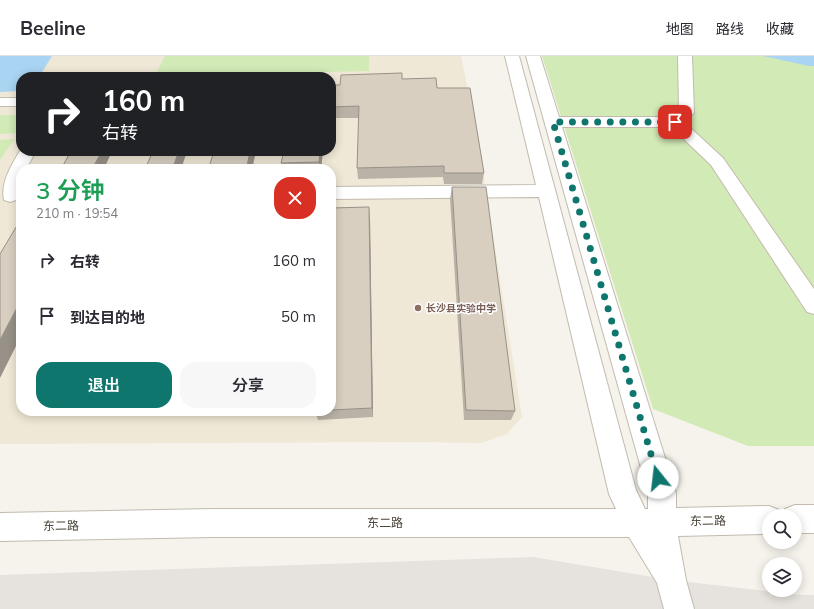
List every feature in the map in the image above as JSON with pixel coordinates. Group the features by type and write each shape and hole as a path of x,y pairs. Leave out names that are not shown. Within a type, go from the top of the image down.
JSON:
{"street":[{"path":"512,56 624,494 650,523 671,580 679,609"},
{"path":"533,56 662,493 650,523"},
{"path":"553,122 675,122 687,113 685,56"},
{"path":"0,102 16,102"},
{"path":"675,122 717,162 814,306"},
{"path":"10,199 7,186 16,171"},
{"path":"336,193 547,191"},
{"path":"802,519 814,519"},
{"name":"东二路","path":"0,527 213,523 650,523 762,520"}],"shaded area":[{"name":"长沙县实验中学","path":"0,56 461,56 476,129 522,417 507,434 481,443 0,444"},
{"path":"533,557 671,580 762,591 762,597 802,597 802,595 814,595 814,609 0,609 0,575"}],"green space":[{"path":"165,56 369,56 369,71 157,72"},
{"path":"542,56 814,56 814,446 748,446 653,409"},
{"path":"0,115 16,115 16,133 0,134"},
{"path":"14,139 0,160 0,140"}],"water":[{"path":"0,56 52,56 42,72 16,72 16,91 0,92"},
{"path":"763,56 814,56 814,66 809,66"}],"building":[{"path":"402,73 402,79 436,78 437,88 470,88 484,173 444,173 444,166 357,168 359,106 336,107 336,85 340,85 341,75"},
{"path":"68,156 99,156 95,164 64,164"},
{"path":"151,156 177,156 174,164 147,164"},
{"path":"212,156 249,156 247,164 210,164"},
{"path":"283,156 320,156 319,162 281,163"},
{"path":"452,187 486,187 515,411 466,410"},
{"path":"369,207 372,408 336,410 336,208"},
{"path":"16,227 16,310 0,340 0,254"}],"place":[{"name":"长沙县实验中学","path":"418,308"}],"route":[{"path":"658,478 553,122 675,122"}]}
